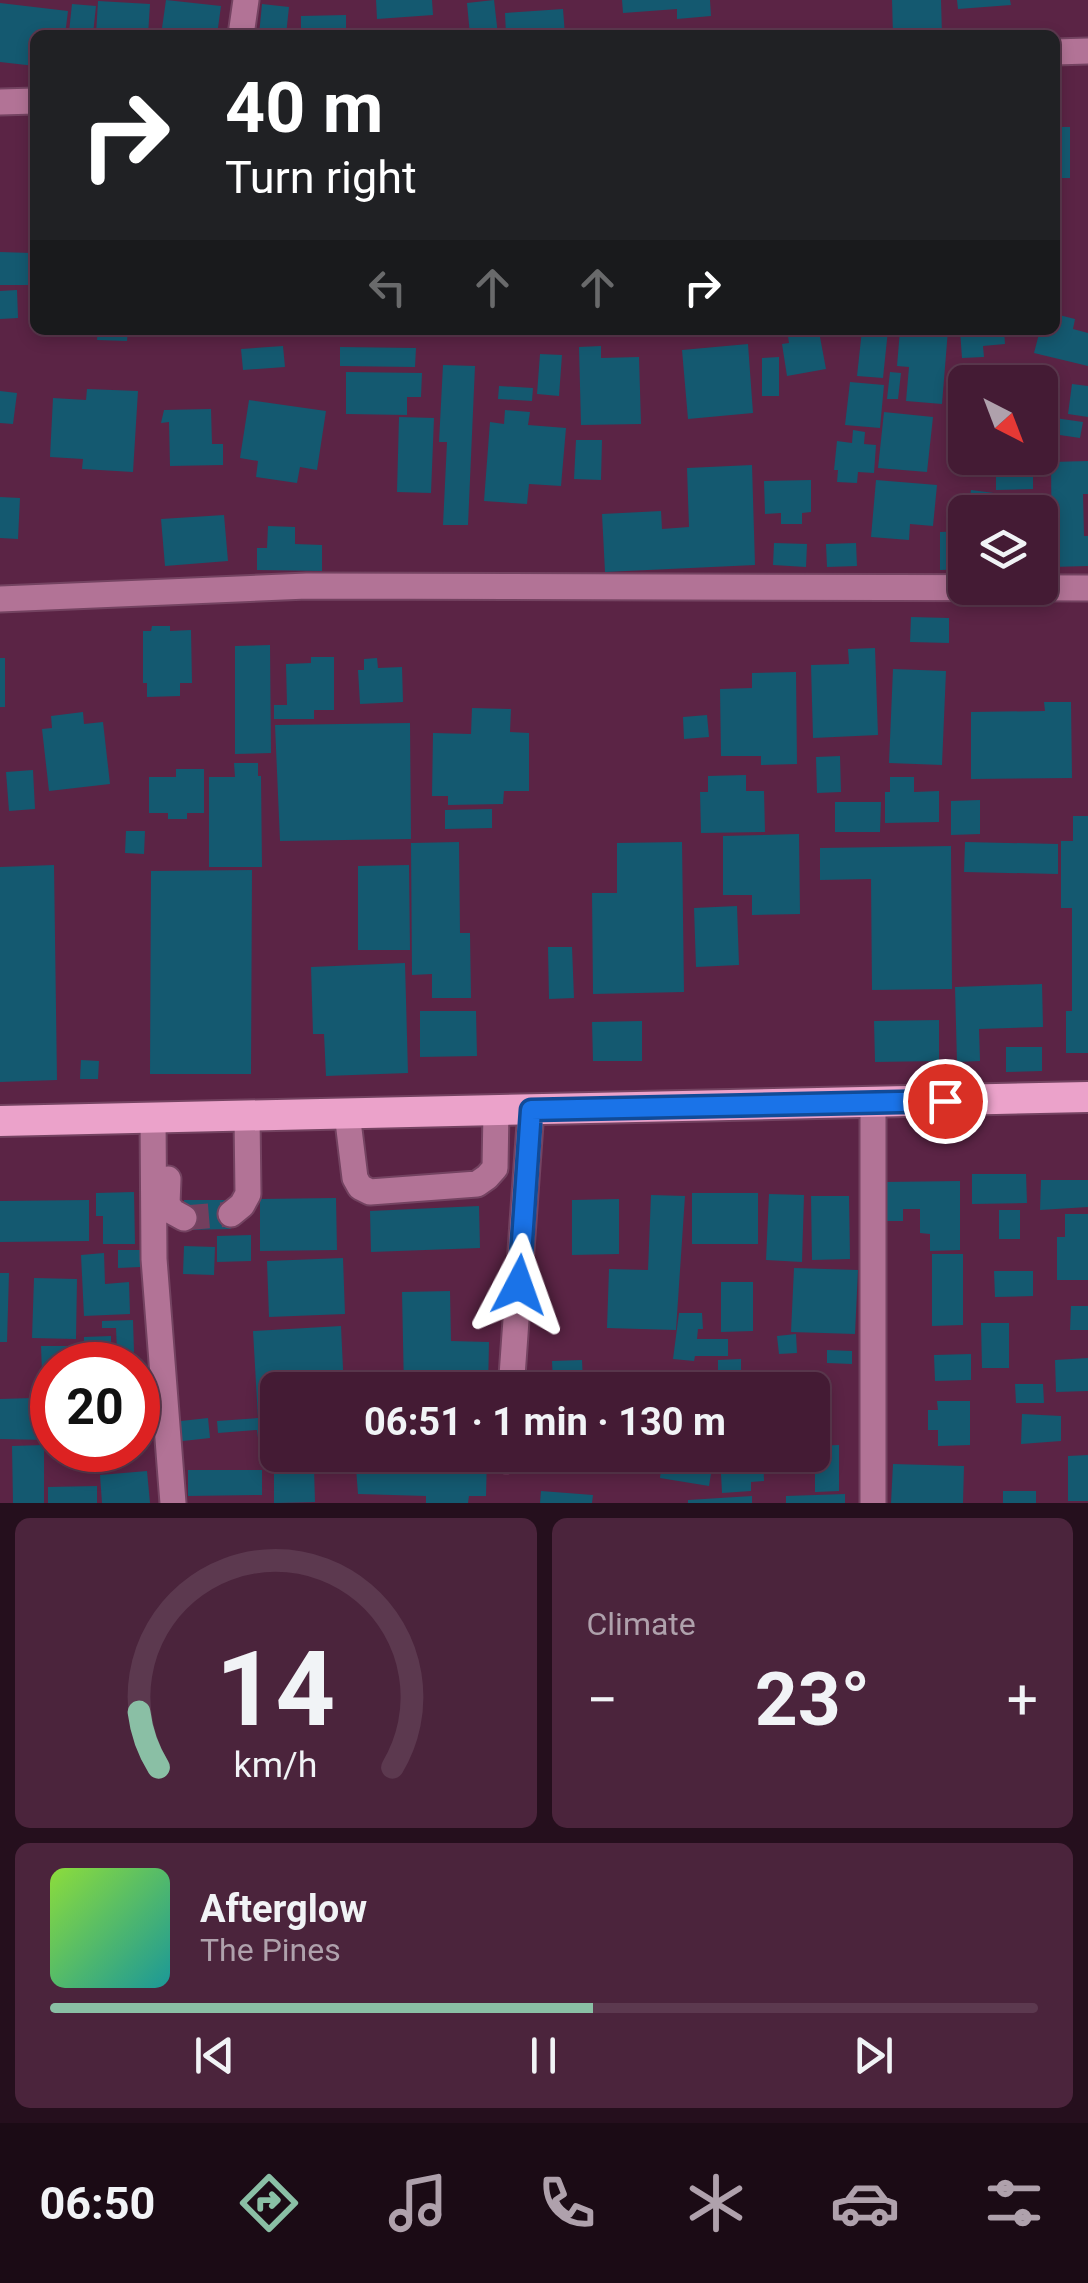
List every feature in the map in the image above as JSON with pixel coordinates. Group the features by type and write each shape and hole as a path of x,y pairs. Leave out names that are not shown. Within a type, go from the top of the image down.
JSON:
{"highway":[{"path":"0,1121 1088,1097"}],"street":[{"path":"242,30 246,0"},
{"path":"1060,52 1088,51"},
{"path":"0,102 30,101"},
{"path":"0,599 308,586 1088,588"},
{"path":"872,1503 874,1102"},
{"path":"347,1113 355,1178 360,1187 370,1192 477,1184 488,1177 495,1168 496,1110"},
{"path":"512,1372 531,1110"},
{"path":"231,1214 248,1194 247,1117"},
{"path":"161,1118 167,1204 184,1218"},
{"path":"161,1118 154,1259 173,1503"}],"building":[{"path":"166,0 221,6 218,30 162,30"},
{"path":"376,0 432,0 433,15 377,19"},
{"path":"494,0 497,30 470,30 467,3"},
{"path":"622,0 710,0 711,16 677,19 677,9 623,13"},
{"path":"892,0 941,0 942,30 893,30"},
{"path":"957,0 1010,0 1011,5 958,9"},
{"path":"98,1 150,4 148,30 96,30"},
{"path":"0,3 68,11 66,30 30,30 30,65 0,62"},
{"path":"72,4 96,6 93,30 69,30"},
{"path":"262,4 289,7 287,30 259,30"},
{"path":"563,9 565,30 506,30 505,13"},
{"path":"346,15 346,30 301,30 301,16"},
{"path":"1060,127 1070,127 1070,178 1060,178"},
{"path":"0,252 30,253 30,285 0,285"},
{"path":"17,290 18,318 0,319 0,291"},
{"path":"1060,315 1075,319 1073,329 1088,333 1088,366 1034,353 1039,335 1060,335"},
{"path":"98,335 128,335 127,341 97,340"},
{"path":"788,335 825,335 820,337 826,369 787,376 782,344 789,343"},
{"path":"861,335 887,335 883,378 857,376"},
{"path":"900,335 948,335 942,404 906,401 909,367 897,366"},
{"path":"960,335 1004,335 1005,344 983,346 984,357 962,358"},
{"path":"748,344 753,413 688,419 682,350"},
{"path":"283,346 285,367 243,370 241,349"},
{"path":"601,346 601,358 639,357 641,424 581,425 579,347"},
{"path":"340,347 416,348 415,367 340,366"},
{"path":"540,354 562,355 559,396 537,394"},
{"path":"779,357 779,396 762,396 762,358"},
{"path":"443,365 475,366 468,525 443,525 447,442 439,442"},
{"path":"346,372 422,373 421,397 407,397 407,415 346,414"},
{"path":"890,372 901,373 898,399 887,399"},
{"path":"850,382 884,385 880,428 845,425"},
{"path":"1072,384 1088,386 1088,417 1068,414"},
{"path":"499,386 533,388 532,401 498,399"},
{"path":"87,389 138,391 133,472 82,469 83,459 50,457 53,398 86,400"},
{"path":"0,391 17,393 13,424 0,423"},
{"path":"249,400 326,411 317,470 300,467 297,483 256,477 258,461 240,458"},
{"path":"211,409 212,444 223,444 223,465 170,466 169,422 161,423 164,410"},
{"path":"505,410 530,412 528,425 566,428 561,486 529,484 527,504 484,501 490,422 504,424"},
{"path":"884,412 933,417 927,472 878,468"},
{"path":"399,417 434,418 431,493 397,492"},
{"path":"1058,418 1083,422 1080,438 1058,435"},
{"path":"853,430 865,432 864,444 876,445 874,473 858,472 857,483 837,482 837,441 852,443"},
{"path":"576,440 602,440 601,480 574,479"},
{"path":"1088,461 1088,494 1083,494 1088,566 1058,567 1058,495 1051,495 1051,475 1058,475 1058,462"},
{"path":"752,465 755,565 605,572 602,514 661,511 662,529 689,527 687,468"},
{"path":"996,475 1033,475 1033,489 996,490"},
{"path":"811,480 811,512 802,513 802,524 781,524 781,513 765,514 764,481"},
{"path":"876,480 937,485 933,526 910,524 909,540 871,537"},
{"path":"971,490 994,493 994,495 970,495"},
{"path":"0,497 20,498 18,539 0,538"},
{"path":"224,515 228,561 165,566 161,519"},
{"path":"268,526 295,527 295,544 322,545 322,571 257,570 257,548 267,548"},
{"path":"940,532 948,532 948,570 940,570"},
{"path":"774,543 807,544 806,567 773,565"},
{"path":"856,543 857,566 827,567 826,544"},
{"path":"911,617 949,618 949,643 910,642"},
{"path":"152,626 170,626 170,631 191,630 192,683 180,683 180,696 147,697 147,683 143,683 143,631 151,631"},
{"path":"270,645 271,753 235,754 235,646"},
{"path":"875,648 878,735 813,738 811,665 849,664 848,649"},
{"path":"311,657 334,657 334,710 314,710 314,719 274,719 274,705 287,705 286,664 311,663"},
{"path":"0,658 5,658 5,707 0,707"},
{"path":"377,658 378,668 402,667 403,702 360,704 358,670 364,670 364,659"},
{"path":"893,669 946,671 942,765 889,763"},
{"path":"796,672 797,764 761,765 761,756 721,756 720,689 752,688 752,673"},
{"path":"1044,702 1071,702 1072,778 971,779 971,712 1045,711"},
{"path":"472,708 511,709 510,732 529,733 529,791 504,791 503,804 448,805 448,796 432,796 433,733 471,734"},
{"path":"83,712 84,724 103,722 110,784 49,791 42,729 52,728 51,716"},
{"path":"707,715 709,737 684,739 683,717"},
{"path":"410,723 411,839 280,841 275,725"},
{"path":"840,756 841,792 817,793 816,757"},
{"path":"234,763 258,763 262,867 209,867 209,777 235,777"},
{"path":"176,769 204,769 204,813 187,813 187,819 168,819 168,813 149,813 149,777 176,777"},
{"path":"33,770 35,809 9,811 6,772"},
{"path":"746,775 746,791 764,791 765,832 701,833 700,792 708,792 708,776"},
{"path":"890,777 914,777 914,792 939,791 939,822 885,823 885,792 890,792"},
{"path":"980,800 980,834 951,835 951,801"},
{"path":"835,802 881,802 880,832 835,832"},
{"path":"492,809 492,828 445,829 445,810"},
{"path":"1073,816 1088,816 1088,1053 1066,1053 1066,1011 1072,1011 1072,908 1061,908 1061,841 1073,841"},
{"path":"126,831 145,831 144,854 125,853"},
{"path":"799,834 800,914 752,915 752,895 723,895 723,836"},
{"path":"459,842 460,933 470,933 471,998 432,998 432,974 412,975 411,843"},
{"path":"682,842 684,992 593,994 592,893 617,893 617,843"},
{"path":"965,842 1058,844 1058,874 964,872"},
{"path":"951,846 952,989 872,990 871,879 820,880 820,848"},
{"path":"54,865 57,1080 0,1082 0,867"},
{"path":"409,865 410,950 358,950 358,866"},
{"path":"252,870 251,1074 150,1074 151,871"},
{"path":"737,906 739,965 696,967 694,908"},
{"path":"548,947 572,947 574,998 549,999"},
{"path":"405,963 408,1073 326,1076 324,1034 313,1034 311,967"},
{"path":"1042,984 1043,1027 979,1029 980,1061 957,1062 955,987"},
{"path":"420,1011 476,1011 477,1056 420,1057"},
{"path":"939,1020 939,1061 875,1062 874,1021"},
{"path":"642,1021 642,1061 593,1061 592,1022"},
{"path":"1006,1047 1042,1047 1042,1071 1006,1072"},
{"path":"81,1060 99,1061 98,1079 80,1079"},
{"path":"972,1174 1026,1174 1027,1203 972,1204"},
{"path":"1041,1180 1088,1180 1088,1207 1040,1210"},
{"path":"960,1181 960,1250 930,1251 930,1234 920,1233 920,1209 903,1209 903,1221 884,1221 884,1182"},
{"path":"134,1192 135,1244 103,1244 103,1216 96,1216 96,1193"},
{"path":"692,1193 758,1193 758,1244 692,1244"},
{"path":"769,1194 804,1195 802,1262 766,1260"},
{"path":"651,1195 685,1196 676,1330 607,1328 609,1269 648,1270"},
{"path":"811,1196 849,1196 850,1259 812,1260"},
{"path":"336,1198 337,1250 260,1251 260,1199"},
{"path":"619,1199 619,1254 572,1255 572,1200"},
{"path":"89,1200 89,1241 0,1242 0,1201"},
{"path":"184,1200 231,1200 231,1229 184,1230"},
{"path":"479,1206 480,1248 371,1252 370,1211"},
{"path":"999,1210 1020,1210 1020,1239 999,1239"},
{"path":"1065,1214 1088,1214 1088,1280 1057,1280 1057,1237 1065,1237"},
{"path":"251,1235 251,1261 217,1262 217,1236"},
{"path":"184,1246 215,1247 214,1275 183,1274"},
{"path":"118,1250 140,1250 140,1267 118,1268"},
{"path":"104,1253 105,1284 129,1282 130,1314 84,1316 81,1255"},
{"path":"932,1254 963,1254 963,1325 932,1326"},
{"path":"343,1258 345,1314 269,1317 267,1261"},
{"path":"794,1268 858,1270 855,1334 791,1332"},
{"path":"994,1271 1033,1271 1033,1296 995,1297"},
{"path":"0,1273 9,1273 7,1342 0,1342"},
{"path":"34,1278 77,1279 76,1339 32,1338"},
{"path":"721,1282 753,1282 753,1331 721,1332"},
{"path":"450,1291 451,1341 489,1342 488,1372 404,1372 402,1292"},
{"path":"1071,1306 1088,1306 1088,1330 1070,1330"},
{"path":"679,1313 702,1313 703,1329 698,1329 697,1339 728,1339 728,1356 695,1356 694,1361 673,1359"},
{"path":"133,1320 134,1342 117,1342 116,1328 102,1328 102,1321"},
{"path":"981,1323 1009,1323 1009,1368 982,1368"},
{"path":"341,1326 343,1372 260,1372 260,1438 257,1430 218,1433 217,1421 258,1418 253,1331"},
{"path":"796,1334 797,1353 779,1354 777,1336"},
{"path":"111,1336 111,1342 84,1342 84,1337"},
{"path":"827,1350 852,1351 852,1364 827,1363"},
{"path":"971,1354 971,1380 935,1381 934,1355"},
{"path":"1088,1358 1088,1391 1056,1392 1055,1360"},
{"path":"741,1359 741,1372 718,1372 718,1360"},
{"path":"582,1360 583,1372 552,1372 552,1361"},
{"path":"1015,1384 1043,1384 1044,1403 1016,1403"},
{"path":"30,1398 30,1440 0,1439 0,1399"},
{"path":"937,1401 970,1401 970,1445 938,1446 938,1430 928,1430 928,1410 938,1410"},
{"path":"1022,1414 1061,1416 1061,1441 1021,1444"},
{"path":"208,1418 210,1438 174,1442 172,1422"},
{"path":"30,1445 30,1472 44,1472 44,1503 13,1503 12,1446"},
{"path":"830,1445 839,1445 839,1491 815,1492 815,1472 830,1472"},
{"path":"1088,1455 1088,1501 1068,1501 1068,1456"},
{"path":"893,1464 964,1466 963,1503 891,1503"},
{"path":"188,1470 262,1472 262,1495 188,1496"},
{"path":"147,1472 150,1503 102,1503 100,1475"},
{"path":"274,1472 314,1472 315,1502 274,1503"},
{"path":"356,1472 487,1472 486,1496 469,1496 468,1503 426,1503 426,1496 358,1494"},
{"path":"661,1472 711,1472 709,1486 660,1478"},
{"path":"721,1472 764,1472 764,1481 751,1482 751,1491 722,1493"},
{"path":"97,1486 97,1503 48,1503 48,1487"},
{"path":"541,1491 593,1495 592,1503 540,1503"},
{"path":"1003,1491 1036,1491 1036,1503 1003,1503"},
{"path":"845,1494 845,1503 786,1503 786,1496"},
{"path":"752,1496 752,1503 688,1503 688,1500"}],"tunnel":[{"path":"184,1218 231,1214"}],"route":[{"path":"519,1285 531,1110 945,1101"}]}
